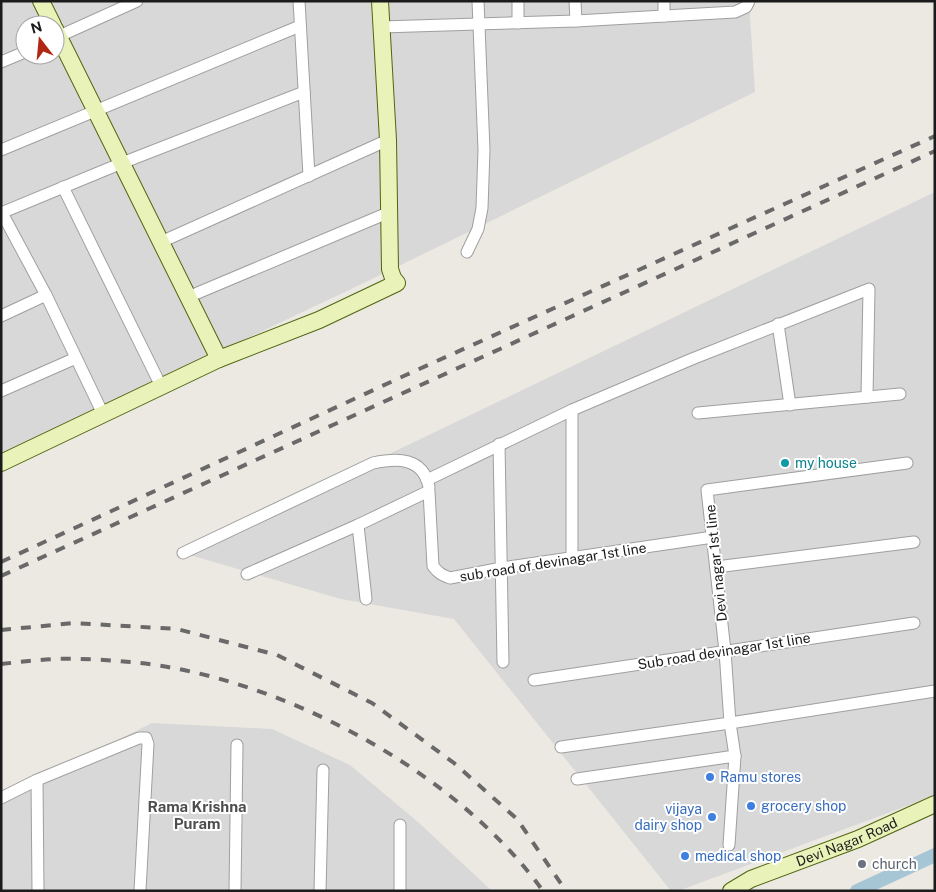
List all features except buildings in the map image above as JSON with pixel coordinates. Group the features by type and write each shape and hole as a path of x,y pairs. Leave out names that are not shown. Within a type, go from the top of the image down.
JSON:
{"street":[{"path":"41,1 47,15"},
{"path":"65,28 121,5 138,1"},
{"path":"299,1 309,176"},
{"path":"1,462 219,359 319,320 397,283 392,278 390,269 388,140 380,1"},
{"path":"466,252 478,229 482,208 484,150 478,1"},
{"path":"518,1 518,23"},
{"path":"575,1 576,21"},
{"path":"664,1 664,16"},
{"path":"381,28 576,21 735,12 741,11 749,1"},
{"path":"1,150 300,26"},
{"path":"65,51 219,359"},
{"path":"1,62 15,56"},
{"path":"103,414 46,295 2,213 122,163 304,92"},
{"path":"161,242 388,140"},
{"path":"63,187 161,386"},
{"path":"188,297 390,212"},
{"path":"247,574 358,525 499,444 572,410 692,358 870,289 867,397"},
{"path":"1,316 46,295"},
{"path":"778,324 790,405"},
{"path":"1,391 76,358"},
{"path":"698,413 900,394"},
{"path":"572,410 572,559"},
{"path":"499,444 503,662"},
{"path":"183,553 373,463 392,459 402,460 417,466 428,485"},
{"name":"Devi nagar 1st line","path":"735,756 730,723 725,651 707,490 907,463"},
{"name":"sub road of devinagar 1st line","path":"428,485 433,566 437,572 450,578 502,568 712,538"},
{"path":"358,525 366,600"},
{"path":"716,567 914,542"},
{"name":"Sub road devinagar 1st line","path":"534,680 914,623"},
{"path":"562,747 935,691"},
{"path":"1,798 37,780 139,738 146,738 148,744 140,891"},
{"path":"235,891 237,745"},
{"path":"577,779 735,756 729,845"},
{"path":"320,891 323,770"},
{"path":"37,780 38,891"},
{"name":"Devi Nagar Road","path":"730,891 751,879 858,839 935,804"},
{"path":"400,825 400,891"}],"shaded area":[{"path":"1,1 749,1 755,92 370,280 1,455"},
{"path":"935,192 935,794 678,891 671,891 454,619 341,599 183,553"},
{"path":"152,723 272,729 350,765 418,822 492,891 1,891 1,798"}],"waterway":[{"path":"857,891 935,855"}],"railway":[{"path":"1,562 406,375 935,136"},
{"path":"1,576 935,151"},
{"path":"1,630 74,623 177,629 277,655 372,703 454,763 517,819 566,891"},
{"path":"1,664 63,659 130,662 186,671 244,686 302,708 359,736 413,769 462,806 506,847 543,891"}],"place":[{"name":"my house","path":"785,463"},
{"name":"Ramu stores","path":"710,777"},
{"name":"grocery shop","path":"751,806"},
{"name":"vijaya dairy shop","path":"712,817"},
{"name":"medical shop","path":"685,856"},
{"name":"church","path":"862,864"}],"district":[{"name":"Rama Krishna Puram","path":"197,814"}]}
